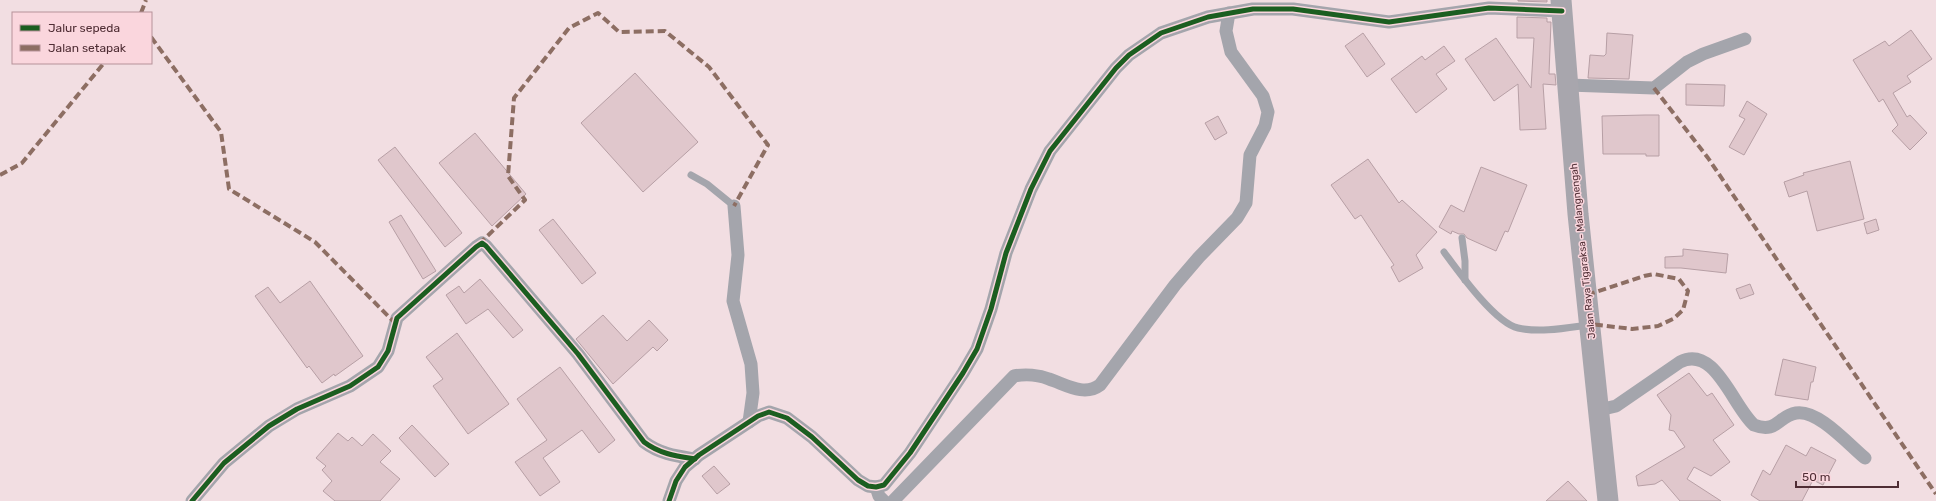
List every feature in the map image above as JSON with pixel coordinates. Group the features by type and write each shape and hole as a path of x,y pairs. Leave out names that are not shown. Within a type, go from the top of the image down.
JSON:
{"main road":[{"name":"Jalan Raya Tigaraksa - Malangnengah","path":"1561,6 1578,214 1591,324 1608,501"}],"street":[{"path":"669,501 680,473 695,459 763,413 769,412 781,415 812,437 858,480 868,486 876,487 884,484 898,469 963,373 977,349 991,309 1000,268 1040,171 1050,151 1116,68 1129,55 1161,33 1174,27 1208,17 1253,9 1293,9 1389,22 1489,8 1561,6"},
{"path":"893,501 1014,376 1042,377 1087,390 1100,385 1175,285 1198,257 1241,213 1248,197 1250,155 1254,144 1265,126 1268,112 1263,96 1231,52 1226,31 1230,13"},
{"path":"1568,85 1654,88 1687,62 1703,54 1744,39"},
{"path":"734,206 738,255 733,301 751,364 753,393 749,422"},
{"path":"192,501 201,488 224,463 269,426 297,409 350,386 378,367 388,351 397,318 482,243 578,354 644,442 655,450 667,454 695,459"},
{"path":"1599,410 1616,406 1680,362 1687,359 1698,358 1710,366 1754,425 1769,428 1792,414 1807,414 1822,421 1865,458"},
{"path":"876,487 879,496 884,501"}],"lane":[{"path":"692,175 707,184 734,206"},
{"path":"1462,238 1466,280"},
{"path":"1444,252 1478,297 1506,322 1514,327 1541,330 1591,324"}],"building":[{"path":"1547,0 1547,2 1518,1"},
{"path":"1517,17 1547,18 1547,22 1551,22 1549,74 1555,74 1556,85 1543,84 1546,129 1520,130 1518,84 1494,101 1465,59 1496,38 1531,88 1534,38 1517,38"},
{"path":"1911,30 1932,59 1907,76 1911,82 1893,93 1907,117 1910,115 1927,133 1910,150 1892,131 1898,125 1883,99 1879,102 1853,60 1885,41 1889,46"},
{"path":"1363,33 1385,64 1367,77 1345,46"},
{"path":"1607,33 1633,35 1629,79 1588,78 1590,55 1604,56 1606,54"},
{"path":"1444,46 1455,61 1436,74 1447,89 1416,113 1391,79 1422,56 1425,60"},
{"path":"635,73 698,142 643,192 581,123"},
{"path":"1686,84 1725,85 1724,106 1686,105"},
{"path":"1747,101 1767,114 1744,155 1729,147 1745,119 1739,116"},
{"path":"1659,115 1659,156 1646,156 1646,154 1603,154 1602,116"},
{"path":"1218,116 1227,133 1215,140 1205,123"},
{"path":"475,133 526,194 492,226 439,163"},
{"path":"395,147 462,233 445,247 378,160"},
{"path":"1368,159 1399,203 1402,200 1437,232 1416,255 1423,268 1399,282 1391,267 1394,265 1361,215 1355,219 1331,185"},
{"path":"1850,161 1864,219 1817,231 1807,191 1789,197 1784,182 1804,175 1803,173"},
{"path":"1481,167 1527,185 1508,232 1505,231 1496,251 1467,238 1464,234 1459,234 1452,231 1451,234 1439,227 1451,205 1464,212"},
{"path":"401,215 436,271 423,279 389,222"},
{"path":"553,219 596,273 582,284 539,230"},
{"path":"1876,219 1879,230 1867,234 1864,223"},
{"path":"1683,249 1728,254 1726,273 1681,268 1665,268 1665,257 1683,256"},
{"path":"480,279 523,330 513,338 488,309 466,324 446,295 459,286 464,293"},
{"path":"310,281 363,356 335,376 334,374 322,383 309,366 307,368 255,296 268,287 280,303"},
{"path":"1750,284 1754,294 1740,299 1736,289"},
{"path":"603,315 627,341 649,320 668,340 657,351 653,347 613,384 576,339"},
{"path":"457,333 509,404 468,434 433,386 443,379 426,357"},
{"path":"1783,359 1816,367 1813,382 1811,382 1808,400 1775,395"},
{"path":"560,367 615,440 599,453 582,430 543,458 560,482 540,496 515,462 547,440 517,399"},
{"path":"1689,373 1707,396 1712,393 1734,425 1713,440 1730,462 1711,476 1694,467 1687,479 1721,501 1680,501 1662,480 1655,484 1638,486 1636,476 1685,447 1674,431 1669,430 1671,415 1657,395"},
{"path":"412,425 449,464 435,477 399,438"},
{"path":"338,433 348,441 352,437 362,446 373,434 391,451 380,462 400,479 380,501 335,501 323,491 332,481 322,470 326,466 316,458"},
{"path":"1786,445 1806,456 1811,447 1836,460 1823,485 1813,480 1802,501 1760,501 1751,495 1763,470 1770,475"},
{"path":"714,466 730,484 717,494 702,476"},
{"path":"1568,481 1587,501 1546,501"}],"marked path":[{"path":"141,12 146,0"},
{"path":"479,244 525,200 508,176 514,98 569,28 598,13 619,32 665,31 709,67 768,145 734,206"},
{"path":"152,38 221,132 229,189 315,242 395,323"},
{"path":"0,175 22,163 103,64"},
{"path":"1654,88 1708,158 1936,494"},
{"path":"1587,295 1654,274 1679,279 1688,291 1683,310 1673,319 1658,326 1632,329 1591,324"}],"cycle path":[{"path":"669,501 676,481 685,467 699,455 758,416 769,412 787,418 812,437 858,480 868,486 876,487 884,485 910,453 963,373 977,349 991,309 1006,253 1031,189 1050,151 1116,68 1129,55 1161,33 1208,17 1253,9 1293,9 1389,22 1489,8 1562,11"},
{"path":"192,501 224,463 269,426 297,409 350,386 378,367 388,351 397,318 482,243 578,354 644,442 662,452 695,459"}]}
